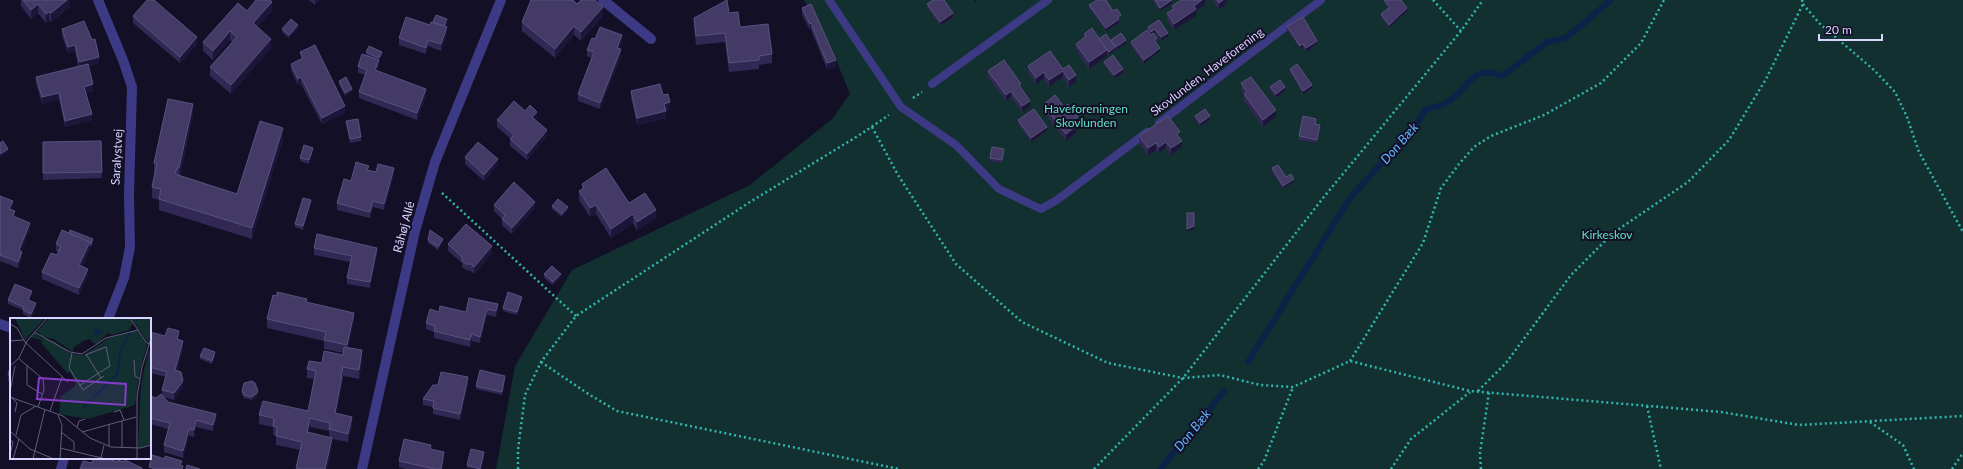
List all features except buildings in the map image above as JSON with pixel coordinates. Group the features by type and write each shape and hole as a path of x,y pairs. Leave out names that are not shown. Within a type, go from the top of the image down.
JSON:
{"street":[{"name":"Saralystvej","path":"98,0 114,37 132,87 129,194 130,247 124,278 108,318"},
{"name":"Råhøj Allé","path":"362,469 415,231 429,182 438,156 502,0"},
{"path":"603,0 651,39"},
{"path":"0,324 10,328"},
{"path":"61,469 64,459"}],"lane":[{"name":"Skovlunden, Haveforening","path":"829,0 902,107 956,145 999,189 1041,208 1056,200 1321,0"},
{"path":"932,84 1048,0"}],"path":[{"path":"1433,0 1461,31"},
{"path":"1094,469 1183,378 1323,198 1461,31 1483,0"},
{"path":"872,127 898,175 956,264 1022,322 1108,363 1183,378 1220,376 1260,385 1293,387 1350,361 1423,243 1442,188 1458,164 1474,147 1491,136 1544,115 1601,83 1641,43 1664,0"},
{"path":"1802,0 1803,4 1819,23 1874,70 1895,92 1907,117 1919,152 1963,232"},
{"path":"1478,391 1506,363 1571,275 1613,233 1688,182 1729,140 1766,79 1803,4"},
{"path":"518,469 518,450 525,395 541,362 576,316 750,202 872,127 902,107 932,84"},
{"path":"429,182 576,316"},
{"path":"1350,361 1470,391 1722,412 1799,425 1963,416"},
{"path":"541,362 590,395 617,410 899,469"},
{"path":"1258,469 1264,461 1293,387"},
{"path":"1391,469 1411,439 1470,391"},
{"path":"1481,469 1480,453 1489,392"},
{"path":"1646,406 1661,469"},
{"path":"1870,422 1903,445 1914,469"},
{"path":"1952,469 1963,453"}],"green space":[{"name":"Kirkeskov","path":"804,0 1963,0 1963,469 496,469 515,366 572,270 750,185 832,119 850,94 829,43"}],"waterway":[{"name":"Don Bæk","path":"1248,362 1350,198 1416,125 1425,110 1448,102 1479,74 1493,73 1502,76 1547,42 1566,38 1611,0"},
{"name":"Don Bæk","path":"1160,469 1224,391"}],"park label":[{"name":"Haveforeningen Skovlunden","path":"1086,116"}]}
